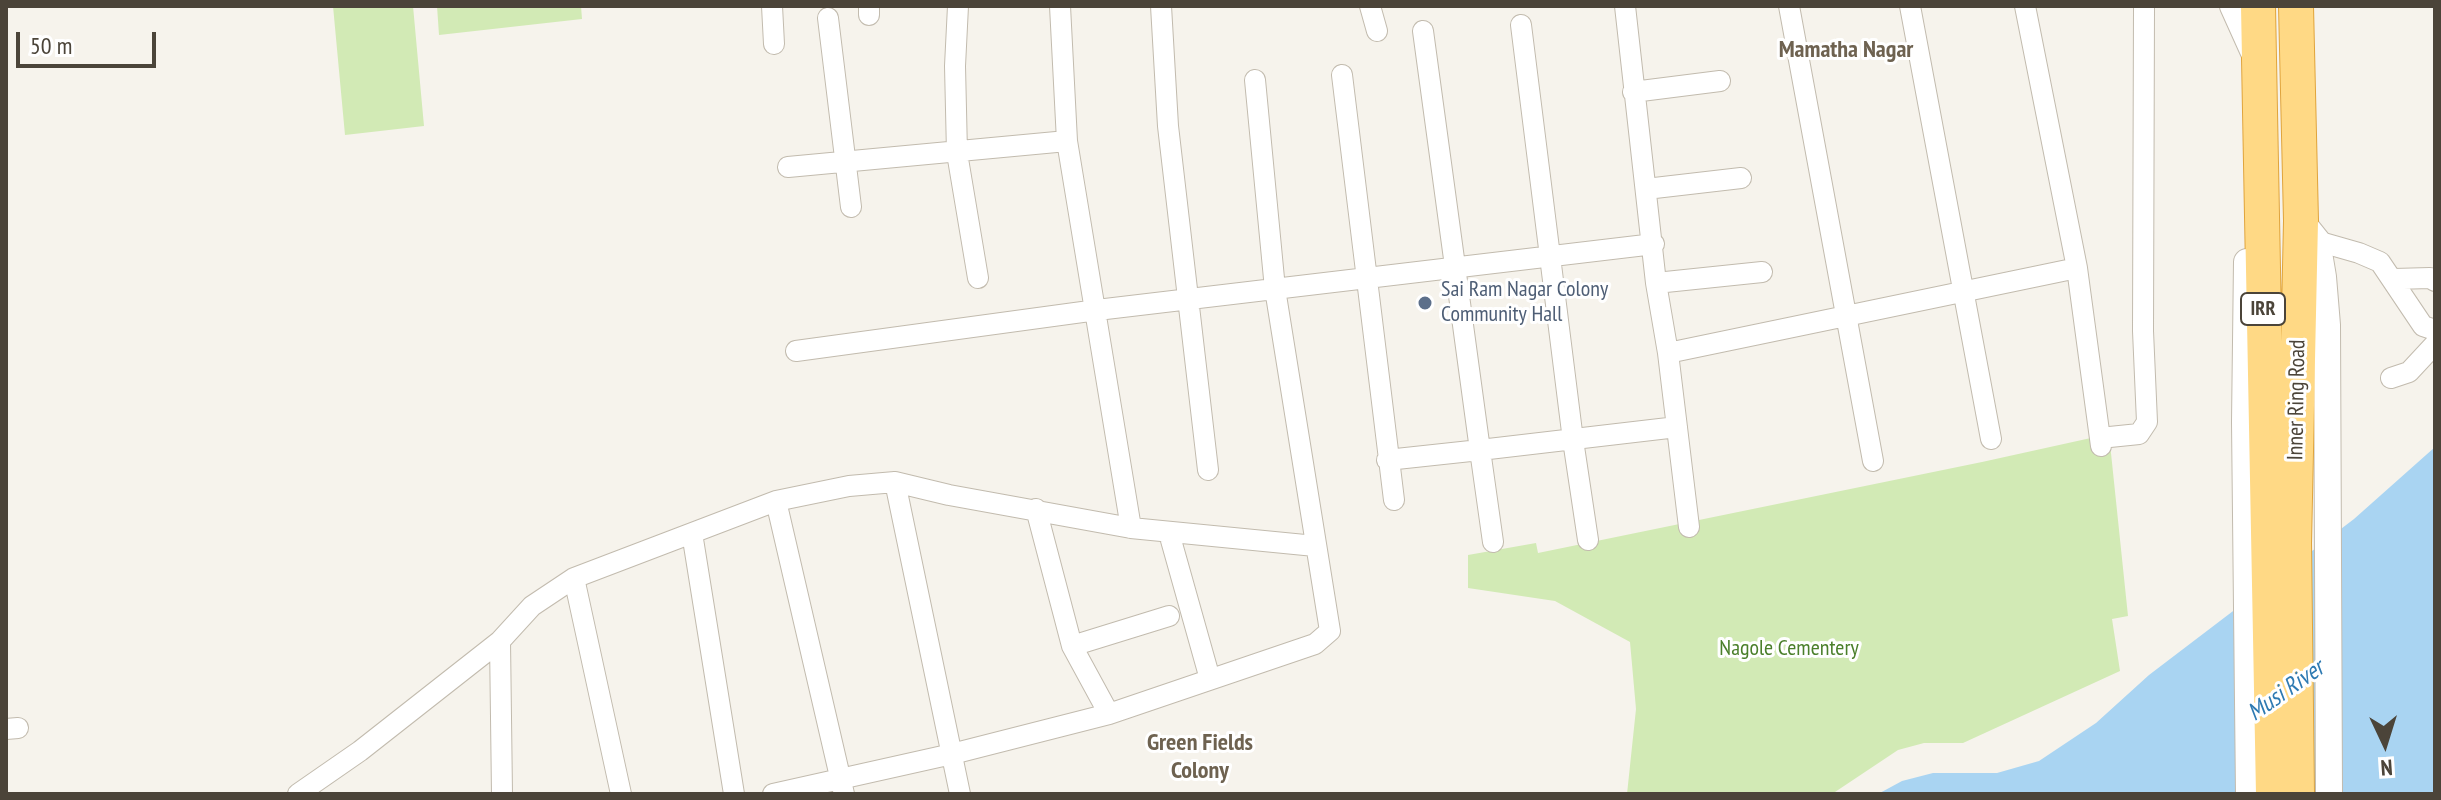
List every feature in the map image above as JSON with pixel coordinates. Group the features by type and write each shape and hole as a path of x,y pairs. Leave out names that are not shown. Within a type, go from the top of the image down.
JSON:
{"highway":[{"name":"IRR","path":"2258,6 2259,64"},
{"name":"Inner Ring Road","path":"2273,794 2280,548 2309,231 2296,6"},
{"name":"Inner Ring Road","path":"2259,64 2280,548 2297,794"}],"street":[{"path":"772,6 774,44"},
{"path":"958,6 955,66 957,153 978,278"},
{"path":"1060,6 1067,141 1131,528"},
{"path":"1161,6 1168,126 1208,470"},
{"path":"1370,6 1377,31"},
{"path":"1625,6 1656,283 1668,353 1689,527"},
{"path":"1789,6 1873,461"},
{"path":"1910,6 1991,439"},
{"path":"2025,6 2077,268 2101,442 2139,434 2147,422 2143,331 2144,6"},
{"path":"2233,6 2259,64"},
{"path":"828,18 851,207"},
{"path":"1521,25 1588,540"},
{"path":"1423,31 1493,542"},
{"path":"1342,75 1394,500"},
{"path":"773,794 843,786 952,754 1109,714 1315,644 1330,631 1275,289 1255,80"},
{"path":"1633,92 1720,81"},
{"path":"2249,794 2245,422 2248,161 2261,116"},
{"path":"788,167 1067,141"},
{"path":"1646,189 1741,178"},
{"path":"2309,231 2380,262 2423,326 2435,330"},
{"path":"2309,231 2323,277 2327,325 2329,794"},
{"path":"796,351 1097,310 1654,244"},
{"path":"1668,353 2077,268"},
{"path":"1656,283 1762,272"},
{"path":"2394,279 2430,278 2435,281"},
{"path":"2391,378 2409,372 2435,344"},
{"path":"1387,460 1677,427"},
{"path":"298,794 360,751 500,641 532,606 574,578 776,501 849,486 895,482 949,495 1131,528 1315,546"},
{"path":"895,482 960,794"},
{"path":"776,501 843,786"},
{"path":"1036,509 1072,646 1109,714"},
{"path":"692,533 734,794"},
{"path":"1169,533 1210,679"},
{"path":"574,578 621,794"},
{"path":"1072,646 1169,616"},
{"path":"500,641 502,794"}],"green space":[{"path":"333,6 413,6 424,126 345,135"},
{"path":"437,6 581,6 582,19 439,35"},
{"name":"Nagole Cementery","path":"2109,434 2128,616 2112,619 2120,671 1963,743 1924,743 1898,750 1832,794 1627,794 1636,709 1630,642 1555,601 1468,588 1468,555 1536,543 1538,553"}],"water":[{"name":"Musi River","path":"2435,447 2435,794 1878,794 1902,781 1933,773 1997,773 2039,761 2096,723 2149,675 2354,519"}],"place":[{"name":"Sai Ram Nagar Colony Community Hall","path":"1425,303"}],"district":[{"name":"Mamatha Nagar","path":"1846,50"},
{"name":"Green Fields Colony","path":"1200,757"}]}
